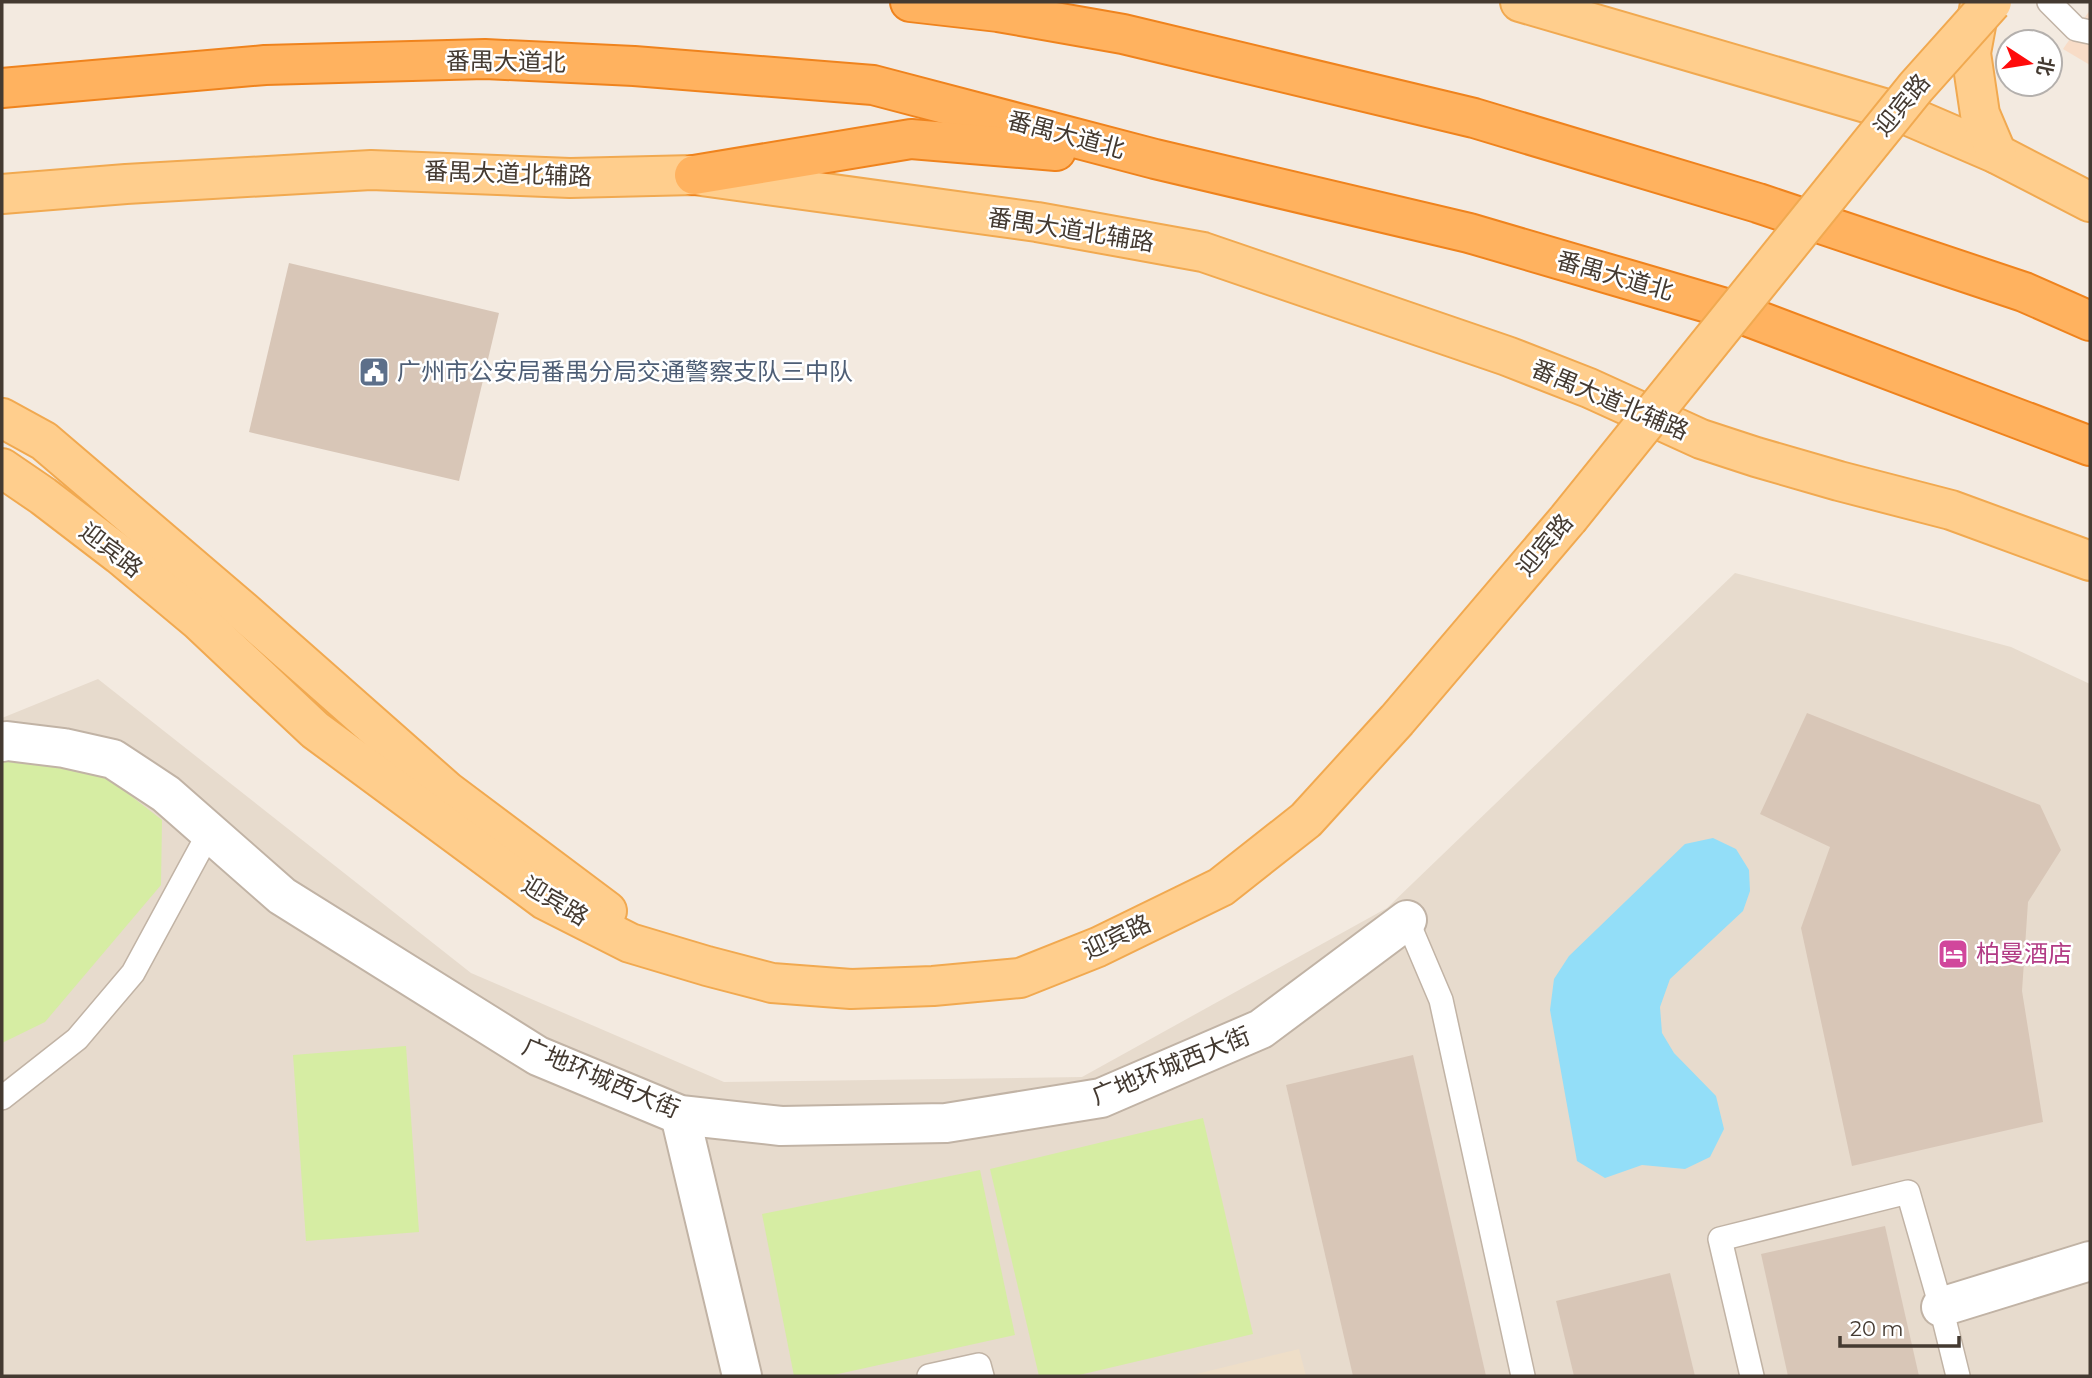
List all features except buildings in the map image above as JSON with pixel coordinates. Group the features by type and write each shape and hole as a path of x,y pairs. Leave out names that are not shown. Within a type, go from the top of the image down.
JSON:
{"highway":[{"path":"910,2 999,12 1123,34 1474,118 1758,203 2024,292 2090,321"},
{"name":"番禺大道北","path":"2,88 265,65 485,59 648,67 873,85 1154,159 1469,233 1725,309 2090,446"},
{"path":"694,175 911,139 1154,159"}],"main road":[{"path":"1520,2 1905,114 1997,154 2090,202"},
{"path":"1981,2 1971,53 1980,114 1997,154"},
{"name":"迎宾路","path":"2,468 109,547 199,621 315,730 545,900 630,943 772,983 851,989 933,986 1020,978 1098,947 1221,887 1306,820 1397,720 1568,519 1916,87 1992,2"},
{"name":"番禺大道北辅路","path":"2,194 371,170 570,178 694,175 1037,222 1203,252 1507,356 1589,388 1712,443 1827,478 1951,510 2090,561"},
{"path":"2,418 44,441 243,611 447,791 609,913 707,966"}],"street":[{"name":"广地环城西大街","path":"2,742 64,748 113,759 166,794 282,896 538,1056 680,1115 781,1126 946,1123 1101,1098 1261,1029 1407,920"},
{"path":"680,1115 742,1376"},
{"path":"1941,1307 2090,1261"}],"lane":[{"path":"2049,2 2076,29 2090,33"},
{"path":"2,1098 77,1039 133,973 210,831"},
{"path":"1407,920 1441,1000 1523,1376"},
{"path":"1752,1376 1720,1239 1908,1192 1958,1376"},
{"path":"929,1376 979,1365 982,1376"}],"shaded area":[{"path":"2090,10 2090,65 2064,48"},
{"path":"1735,573 2011,647 2090,684 2090,1376 2,1376 2,718 98,679 471,973 724,1082 1082,1077 1387,908"},
{"path":"1299,1349 1306,1376 1188,1376"}],"green space":[{"path":"11,757 104,775 162,820 161,885 45,1022 2,1043 2,760"},
{"path":"406,1046 419,1232 306,1241 293,1055"},
{"path":"1203,1118 1253,1334 1075,1376 1039,1376 990,1169"},
{"path":"980,1170 1015,1335 829,1376 794,1376 762,1214"}],"water":[{"path":"1713,838 1736,849 1749,870 1750,891 1743,911 1670,979 1660,1007 1662,1033 1674,1053 1716,1096 1724,1129 1710,1157 1685,1169 1642,1165 1605,1178 1577,1161 1550,1010 1554,979 1569,956 1685,844"}],"place":[{"name":"广州市公安局番禺分局交通警察支队三中队","path":"374,372"},
{"name":"柏曼酒店","path":"1953,954"}]}
